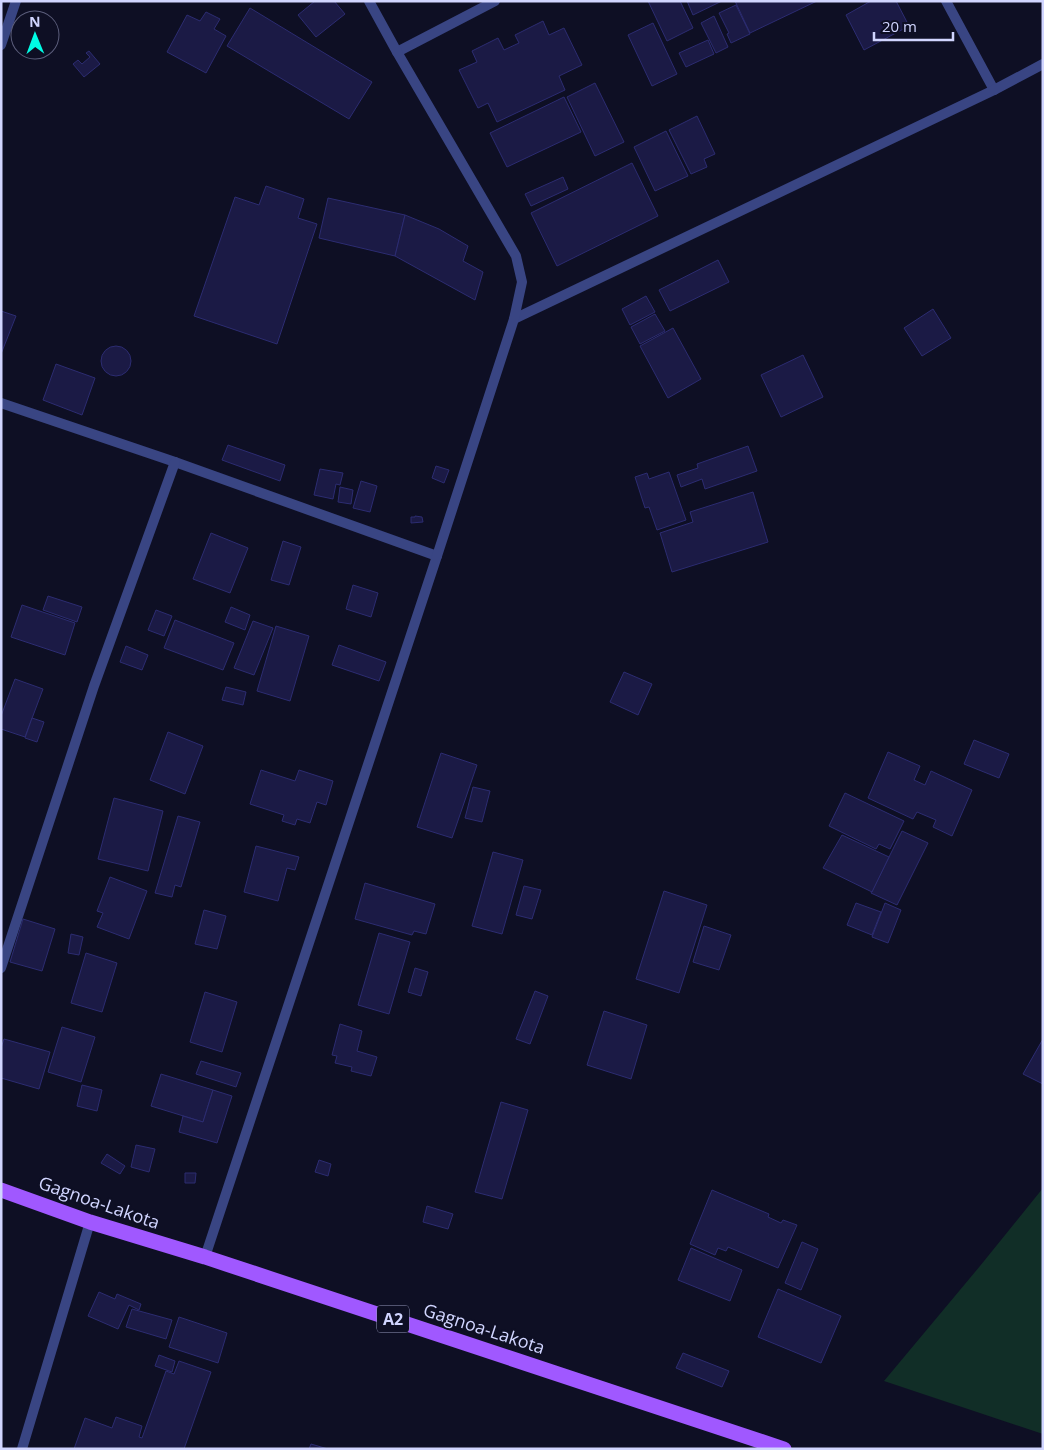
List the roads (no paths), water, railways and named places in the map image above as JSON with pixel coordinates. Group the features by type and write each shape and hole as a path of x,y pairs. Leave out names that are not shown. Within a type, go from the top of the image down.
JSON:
{"main road":[{"name":"Gagnoa-Lakota","path":"1,1190 90,1222 205,1257 784,1449"}],"street":[{"path":"1,45 16,1"},
{"path":"205,1257 437,556 514,319 522,282 516,256 396,52 369,1"},
{"path":"396,52 495,1"},
{"path":"946,1 994,90"},
{"path":"514,319 994,90 1043,64"},
{"path":"1,403 175,462 437,556"},
{"path":"1,968 94,686 175,462"},
{"path":"22,1449 90,1222"}]}
